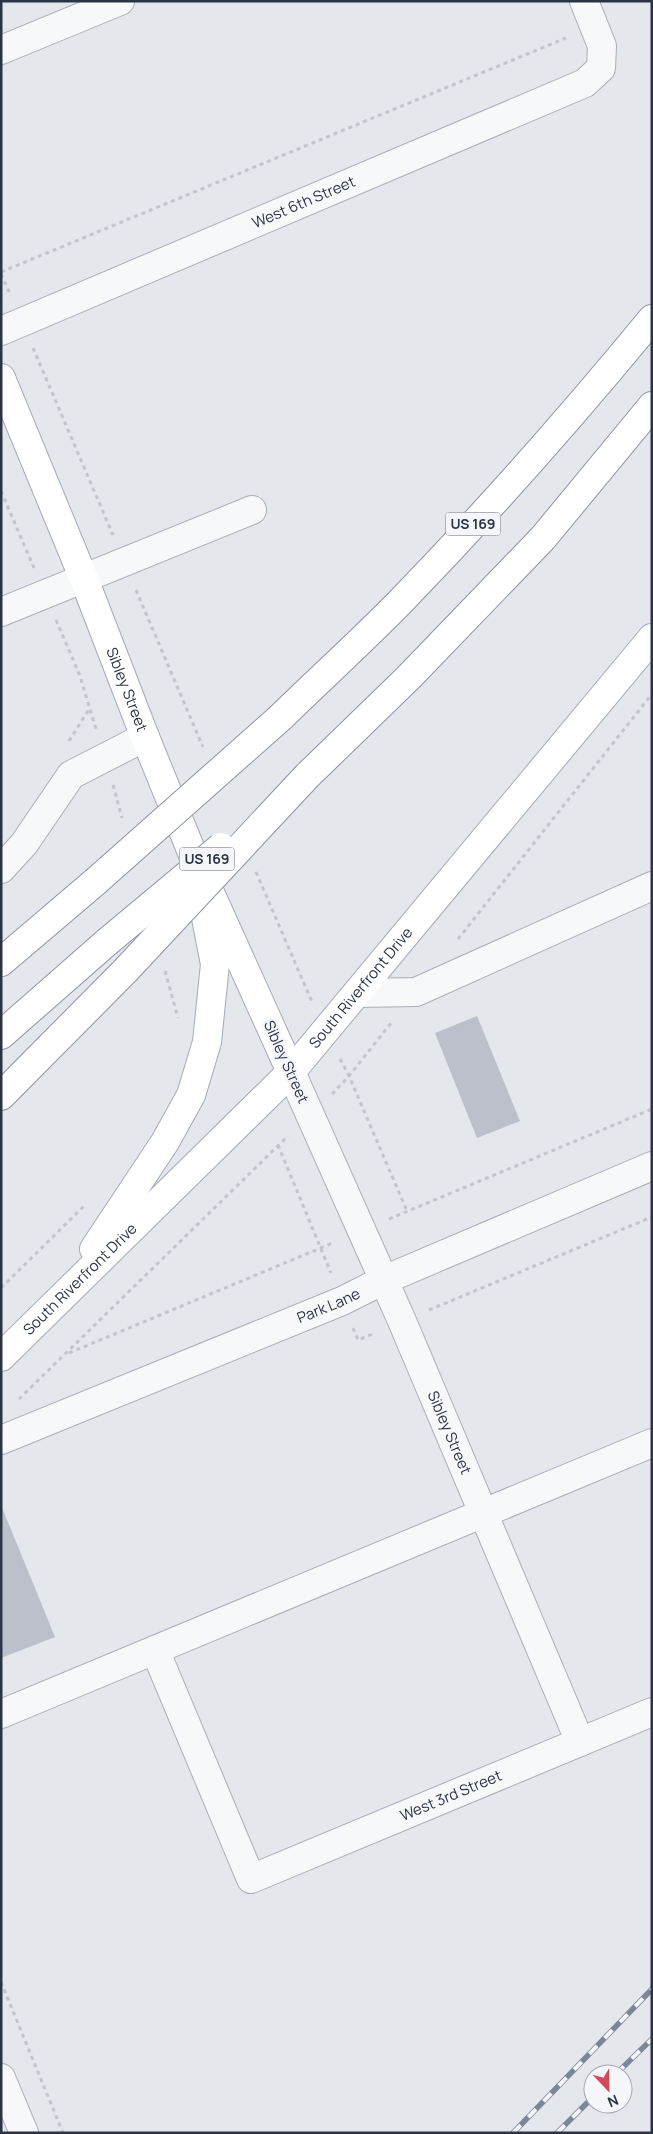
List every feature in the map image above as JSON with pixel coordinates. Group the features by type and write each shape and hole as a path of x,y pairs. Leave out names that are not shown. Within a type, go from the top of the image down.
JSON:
{"main road":[{"name":"US 169","path":"1,962 95,882 281,717 403,599 504,490 609,372 652,319"},
{"name":"Sibley Street","path":"1,378 84,579 193,855 291,1072"},
{"name":"US 169","path":"1,1035 106,942 307,776 410,677 543,538 652,406"},
{"name":"South Riverfront Drive","path":"1,1357 291,1072 652,638"},
{"path":"1,1096 125,971 307,776"},
{"path":"64,1295 164,1142 191,1095 207,1042 215,964 193,855"},
{"path":"1,947 65,908"}],"street":[{"path":"1,50 120,1"},
{"path":"584,1 594,26"},
{"name":"West 6th Street","path":"12,327 585,83 602,68 602,46 594,26"},
{"path":"1,612 252,510"},
{"path":"1,869 24,844 71,775 145,737"},
{"path":"357,993 416,992 652,886"},
{"name":"Sibley Street","path":"291,1072 384,1280 580,1742"},
{"name":"Park Lane","path":"1,1440 342,1301 384,1280 652,1166"},
{"path":"1,1714 652,1444"},
{"name":"West 3rd Street","path":"155,1650 251,1879 652,1712"},
{"path":"1,2078 24,2133"}],"path":[{"path":"205,752 124,562 12,327 1,273 594,26"},
{"path":"255,870 324,1032 349,1076 407,1211"},
{"path":"66,1354 652,1109"},
{"path":"1,1288 86,1204"},
{"path":"1,1982 63,2133"}],"building":[{"path":"477,1016 520,1121 477,1138 435,1033"},
{"path":"1,1505 55,1637 1,1658"}],"railway":[{"path":"513,2133 652,1989"},
{"path":"626,2064 652,2039"},
{"path":"557,2133 583,2107"}]}
